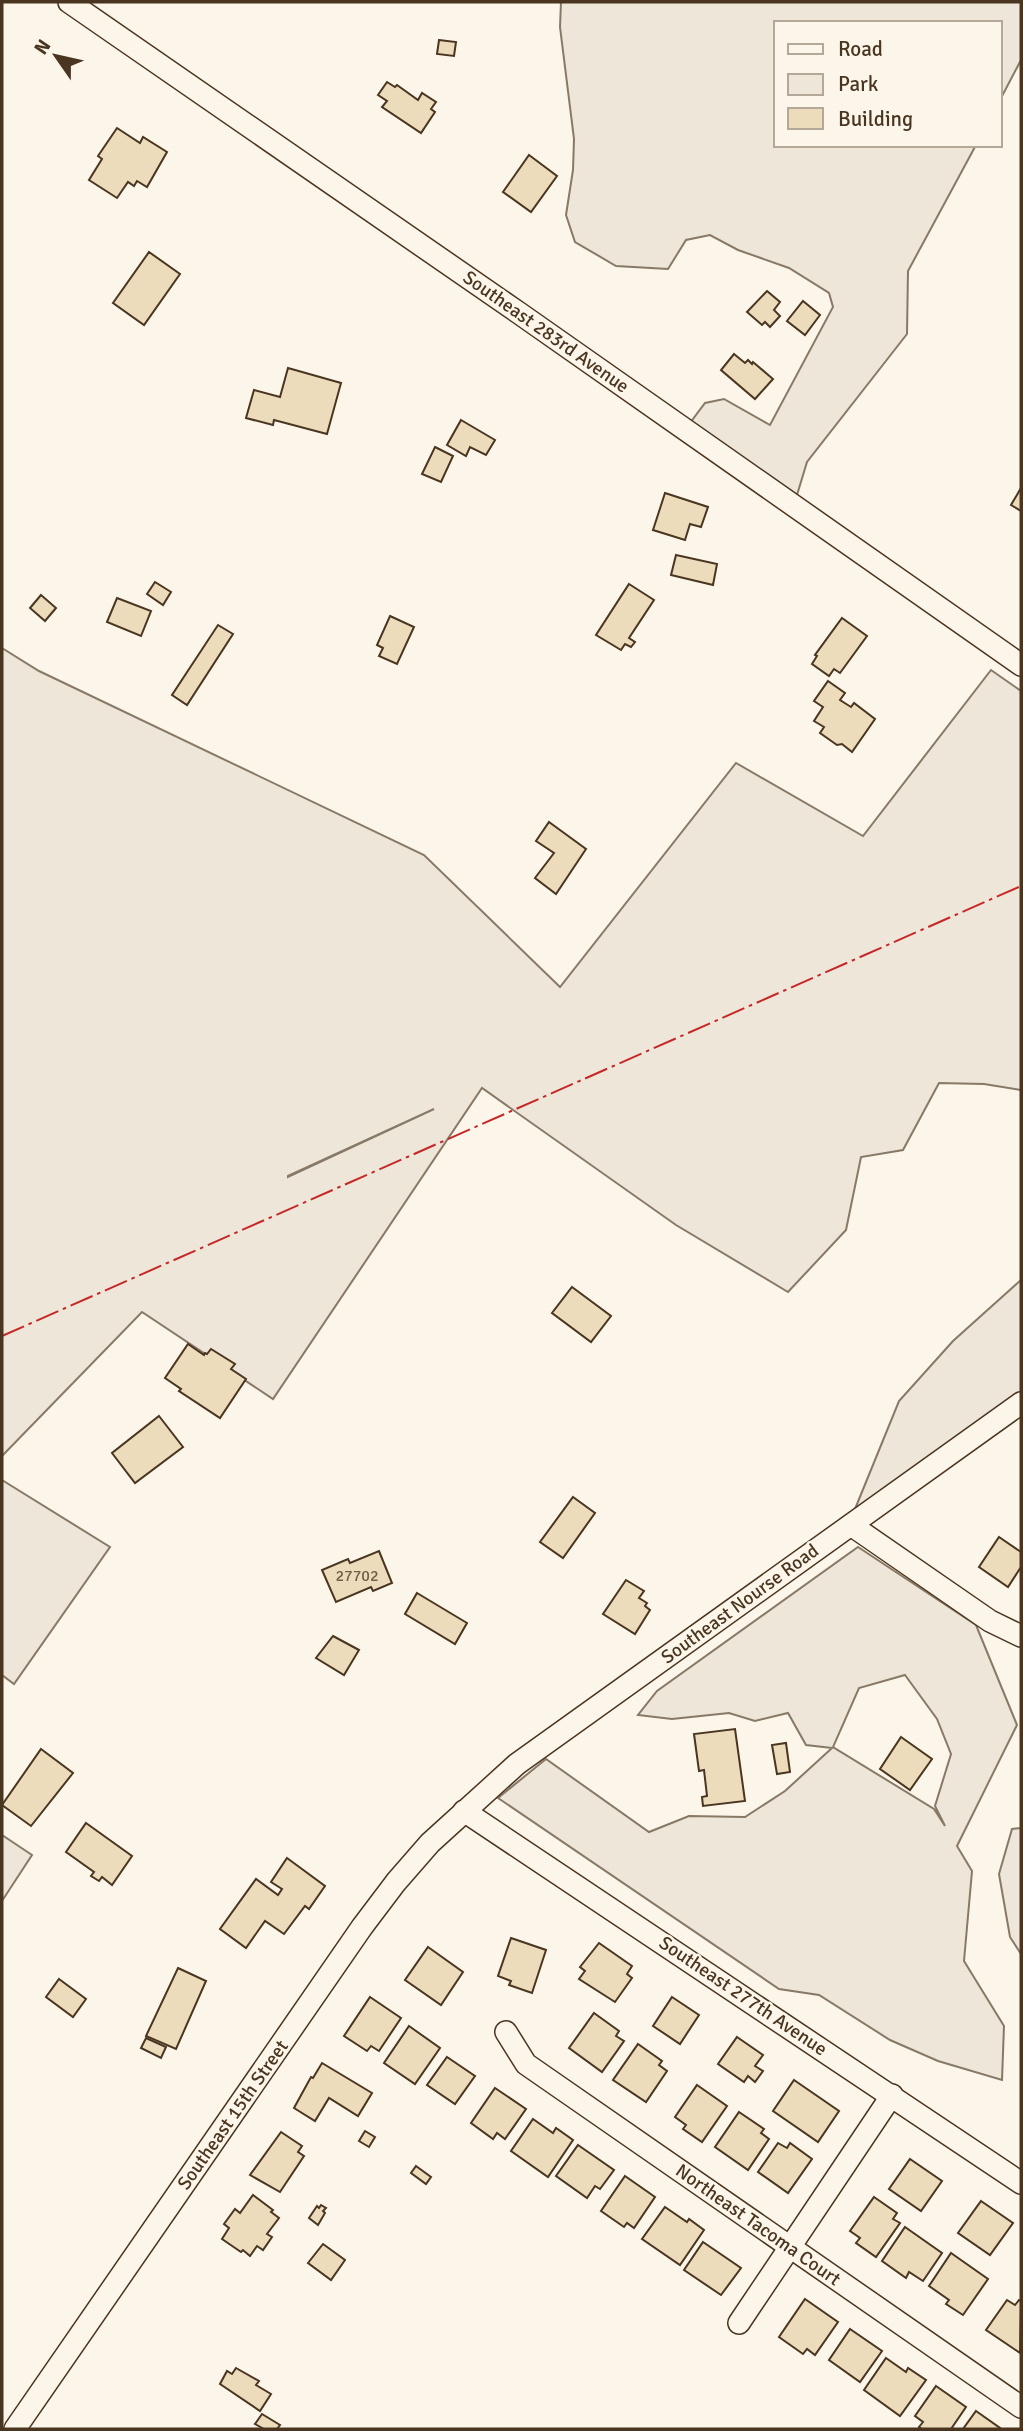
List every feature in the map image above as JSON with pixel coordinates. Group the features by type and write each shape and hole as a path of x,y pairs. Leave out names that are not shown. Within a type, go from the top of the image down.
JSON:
{"street":[{"name":"Southeast 283rd Avenue","path":"69,2 1021,665"},
{"name":"Southeast Nourse Road","path":"464,1811 517,1764 1021,1403"},
{"path":"851,1525 990,1621 1021,1636"},
{"name":"Southeast 277th Avenue","path":"464,1811 1021,2183"},
{"name":"Southeast 15th Street","path":"15,2429 362,1927 396,1882 464,1811"},
{"name":"Northeast Tacoma Court","path":"506,2032 526,2064 1021,2407"},
{"path":"739,2323 892,2095"}],"green space":[{"path":"561,2 1021,2 1021,60 1002,96 1002,21 774,21 774,147 975,147 908,271 907,334 807,462 797,495 690,423 705,403 724,399 770,425 833,307 829,293 789,268 738,250 710,235 686,240 668,269 616,266 575,242 566,215 573,170 574,139 560,27"},
{"path":"2,648 39,671 424,855 560,987 736,763 863,836 991,670 1021,691 1021,1090 984,1084 939,1083 903,1150 861,1157 846,1230 788,1292 676,1225 482,1088 273,1399 142,1312 2,1456","holes":["434,1109 288,1177 288,1176"]},
{"path":"1021,1280 1021,1391 855,1509 899,1401 953,1341"},
{"path":"2,1480 110,1547 14,1684 2,1675"},
{"path":"858,1547 976,1625 1017,1725 957,1846 972,1871 964,1961 1004,2026 1002,2080 938,2061 890,2040 819,1995 779,1989 498,1798 546,1759 649,1832 689,1816 745,1817 785,1791 832,1748 806,1745 788,1713 755,1721 729,1713 672,1719 638,1715 657,1691","holes":["905,1675 937,1719 951,1754 935,1806 945,1826 934,1809 833,1747 859,1688"]},
{"path":"1021,1828 1021,1954 1010,1937 999,1874 1012,1829"},
{"path":"2,1835 32,1855 2,1901"}],"building":[{"path":"439,40 456,42 454,56 437,54"},
{"path":"387,82 395,87 397,85 418,100 422,93 436,102 431,109 435,112 421,133 382,107 387,101 378,95"},
{"path":"117,128 140,143 143,137 167,152 147,187 137,181 134,186 128,182 117,198 89,180 102,159 98,156"},
{"path":"529,155 557,176 531,212 503,192"},
{"path":"149,252 180,274 144,325 113,303"},
{"path":"767,291 780,302 774,310 780,316 770,327 765,322 762,325 747,312"},
{"path":"803,301 820,315 805,335 787,321"},
{"path":"734,354 745,363 748,360 752,364 753,362 773,379 755,399 721,370"},
{"path":"288,368 341,383 327,434 274,420 273,425 246,418 254,390 280,397"},
{"path":"461,420 495,440 486,455 470,447 466,456 447,445"},
{"path":"435,447 453,456 441,482 422,474"},
{"path":"1021,488 1021,511 1011,505"},
{"path":"665,493 708,507 701,527 690,524 685,540 653,530"},
{"path":"676,555 717,564 713,585 671,575"},
{"path":"155,582 171,592 163,605 147,594"},
{"path":"629,584 654,600 629,638 635,642 631,647 625,644 621,650 596,635"},
{"path":"41,595 56,608 45,621 30,608"},
{"path":"117,598 151,611 141,636 107,622"},
{"path":"390,616 414,627 397,664 379,656 383,648 377,645"},
{"path":"842,618 867,636 840,673 834,669 829,676 812,664 817,656 815,655"},
{"path":"218,625 233,634 187,705 172,695"},
{"path":"828,681 845,693 840,700 851,707 854,703 875,719 852,752 820,733 824,727 814,721 823,707 814,701"},
{"path":"549,822 586,849 556,894 535,878 554,853 536,841"},
{"path":"572,1287 611,1316 591,1342 552,1313"},
{"path":"188,1344 204,1355 211,1349 235,1364 231,1369 246,1379 220,1418 179,1391 181,1389 165,1378"},
{"path":"159,1416 183,1447 135,1483 112,1453"},
{"path":"573,1497 595,1513 563,1558 540,1542"},
{"path":"999,1537 1021,1552 1021,1567 1008,1587 979,1567"},
{"path":"379,1551 392,1583 373,1591 371,1587 336,1602 322,1570 348,1559 350,1563"},
{"path":"626,1580 644,1591 639,1598 647,1603 645,1606 650,1610 635,1634 603,1614"},
{"path":"417,1593 467,1623 455,1644 405,1614"},
{"path":"333,1636 359,1650 344,1675 316,1658"},
{"path":"735,1729 745,1801 703,1806 702,1797 707,1796 704,1770 699,1771 694,1734"},
{"path":"901,1737 932,1759 910,1790 880,1769"},
{"path":"786,1743 790,1772 777,1774 772,1745"},
{"path":"41,1749 73,1773 31,1826 2,1805"},
{"path":"86,1823 132,1856 112,1885 102,1877 99,1881 91,1876 94,1872 66,1852"},
{"path":"287,1858 325,1886 309,1909 305,1906 284,1934 265,1921 246,1948 220,1929 256,1879 278,1895 282,1889 271,1882"},
{"path":"511,1938 546,1950 532,1993 509,1985 511,1981 498,1976"},
{"path":"599,1943 632,1966 627,1974 632,1978 615,2002 579,1979 585,1971 580,1967"},
{"path":"428,1947 463,1972 441,2005 405,1980"},
{"path":"178,1968 206,1981 176,2049 146,2036"},
{"path":"59,1979 86,1999 73,2017 46,1997"},
{"path":"370,1997 401,2018 379,2051 371,2046 367,2051 344,2036"},
{"path":"672,1997 699,2015 680,2044 653,2026"},
{"path":"594,2013 619,2031 616,2036 624,2041 602,2072 569,2048"},
{"path":"409,2026 440,2048 415,2084 384,2063"},
{"path":"737,2037 763,2055 755,2066 763,2071 755,2082 748,2076 744,2082 718,2064"},
{"path":"146,2038 166,2047 161,2058 141,2048"},
{"path":"638,2044 662,2061 659,2065 667,2071 646,2102 613,2080"},
{"path":"447,2057 475,2076 455,2104 427,2085"},
{"path":"322,2063 372,2093 358,2116 329,2098 315,2121 294,2108"},
{"path":"794,2080 839,2111 818,2142 773,2111"},
{"path":"697,2085 727,2106 702,2142 683,2129 686,2125 675,2117"},
{"path":"495,2088 526,2109 505,2139 497,2133 493,2139 471,2123"},
{"path":"739,2112 764,2129 761,2133 769,2139 748,2170 715,2147"},
{"path":"533,2119 553,2133 556,2128 573,2140 548,2177 511,2151"},
{"path":"365,2131 375,2137 369,2147 359,2141"},
{"path":"281,2132 302,2146 298,2152 304,2156 280,2192 250,2175"},
{"path":"778,2143 787,2148 790,2143 812,2159 788,2193 758,2172"},
{"path":"578,2145 614,2170 600,2189 595,2186 587,2198 556,2176"},
{"path":"910,2159 942,2181 921,2211 889,2189"},
{"path":"416,2166 431,2177 426,2184 411,2173"},
{"path":"625,2176 655,2197 634,2228 627,2223 624,2227 601,2211"},
{"path":"253,2195 279,2218 267,2234 272,2237 263,2250 257,2246 250,2256 222,2239 229,2228 224,2224 235,2209 240,2213"},
{"path":"874,2197 897,2213 893,2219 900,2223 876,2257 856,2243 860,2238 850,2231"},
{"path":"981,2201 1013,2223 990,2255 958,2233"},
{"path":"321,2205 326,2208 318,2225 309,2218 317,2206 319,2208"},
{"path":"665,2207 704,2230 680,2265 642,2239"},
{"path":"905,2227 942,2253 923,2281 909,2272 906,2278 882,2261"},
{"path":"703,2242 741,2268 721,2295 684,2270"},
{"path":"323,2244 345,2260 331,2280 308,2263"},
{"path":"951,2253 988,2279 963,2315 946,2304 949,2300 929,2286"},
{"path":"805,2299 838,2322 815,2355 807,2349 803,2354 779,2337"},
{"path":"1007,2300 1015,2305 1021,2301 1020,2353 986,2330"},
{"path":"850,2329 882,2351 860,2382 829,2360"},
{"path":"886,2358 906,2372 908,2368 926,2380 900,2416 864,2390"},
{"path":"236,2368 259,2381 256,2385 271,2394 260,2411 220,2384 227,2371 232,2374"},
{"path":"936,2386 966,2407 951,2429 922,2429 919,2427 923,2422 915,2416"},
{"path":"976,2411 1000,2428 963,2429"},
{"path":"262,2414 280,2425 277,2429 264,2429 255,2424"}],"power":[{"path":"2,1336 1021,886"}]}
